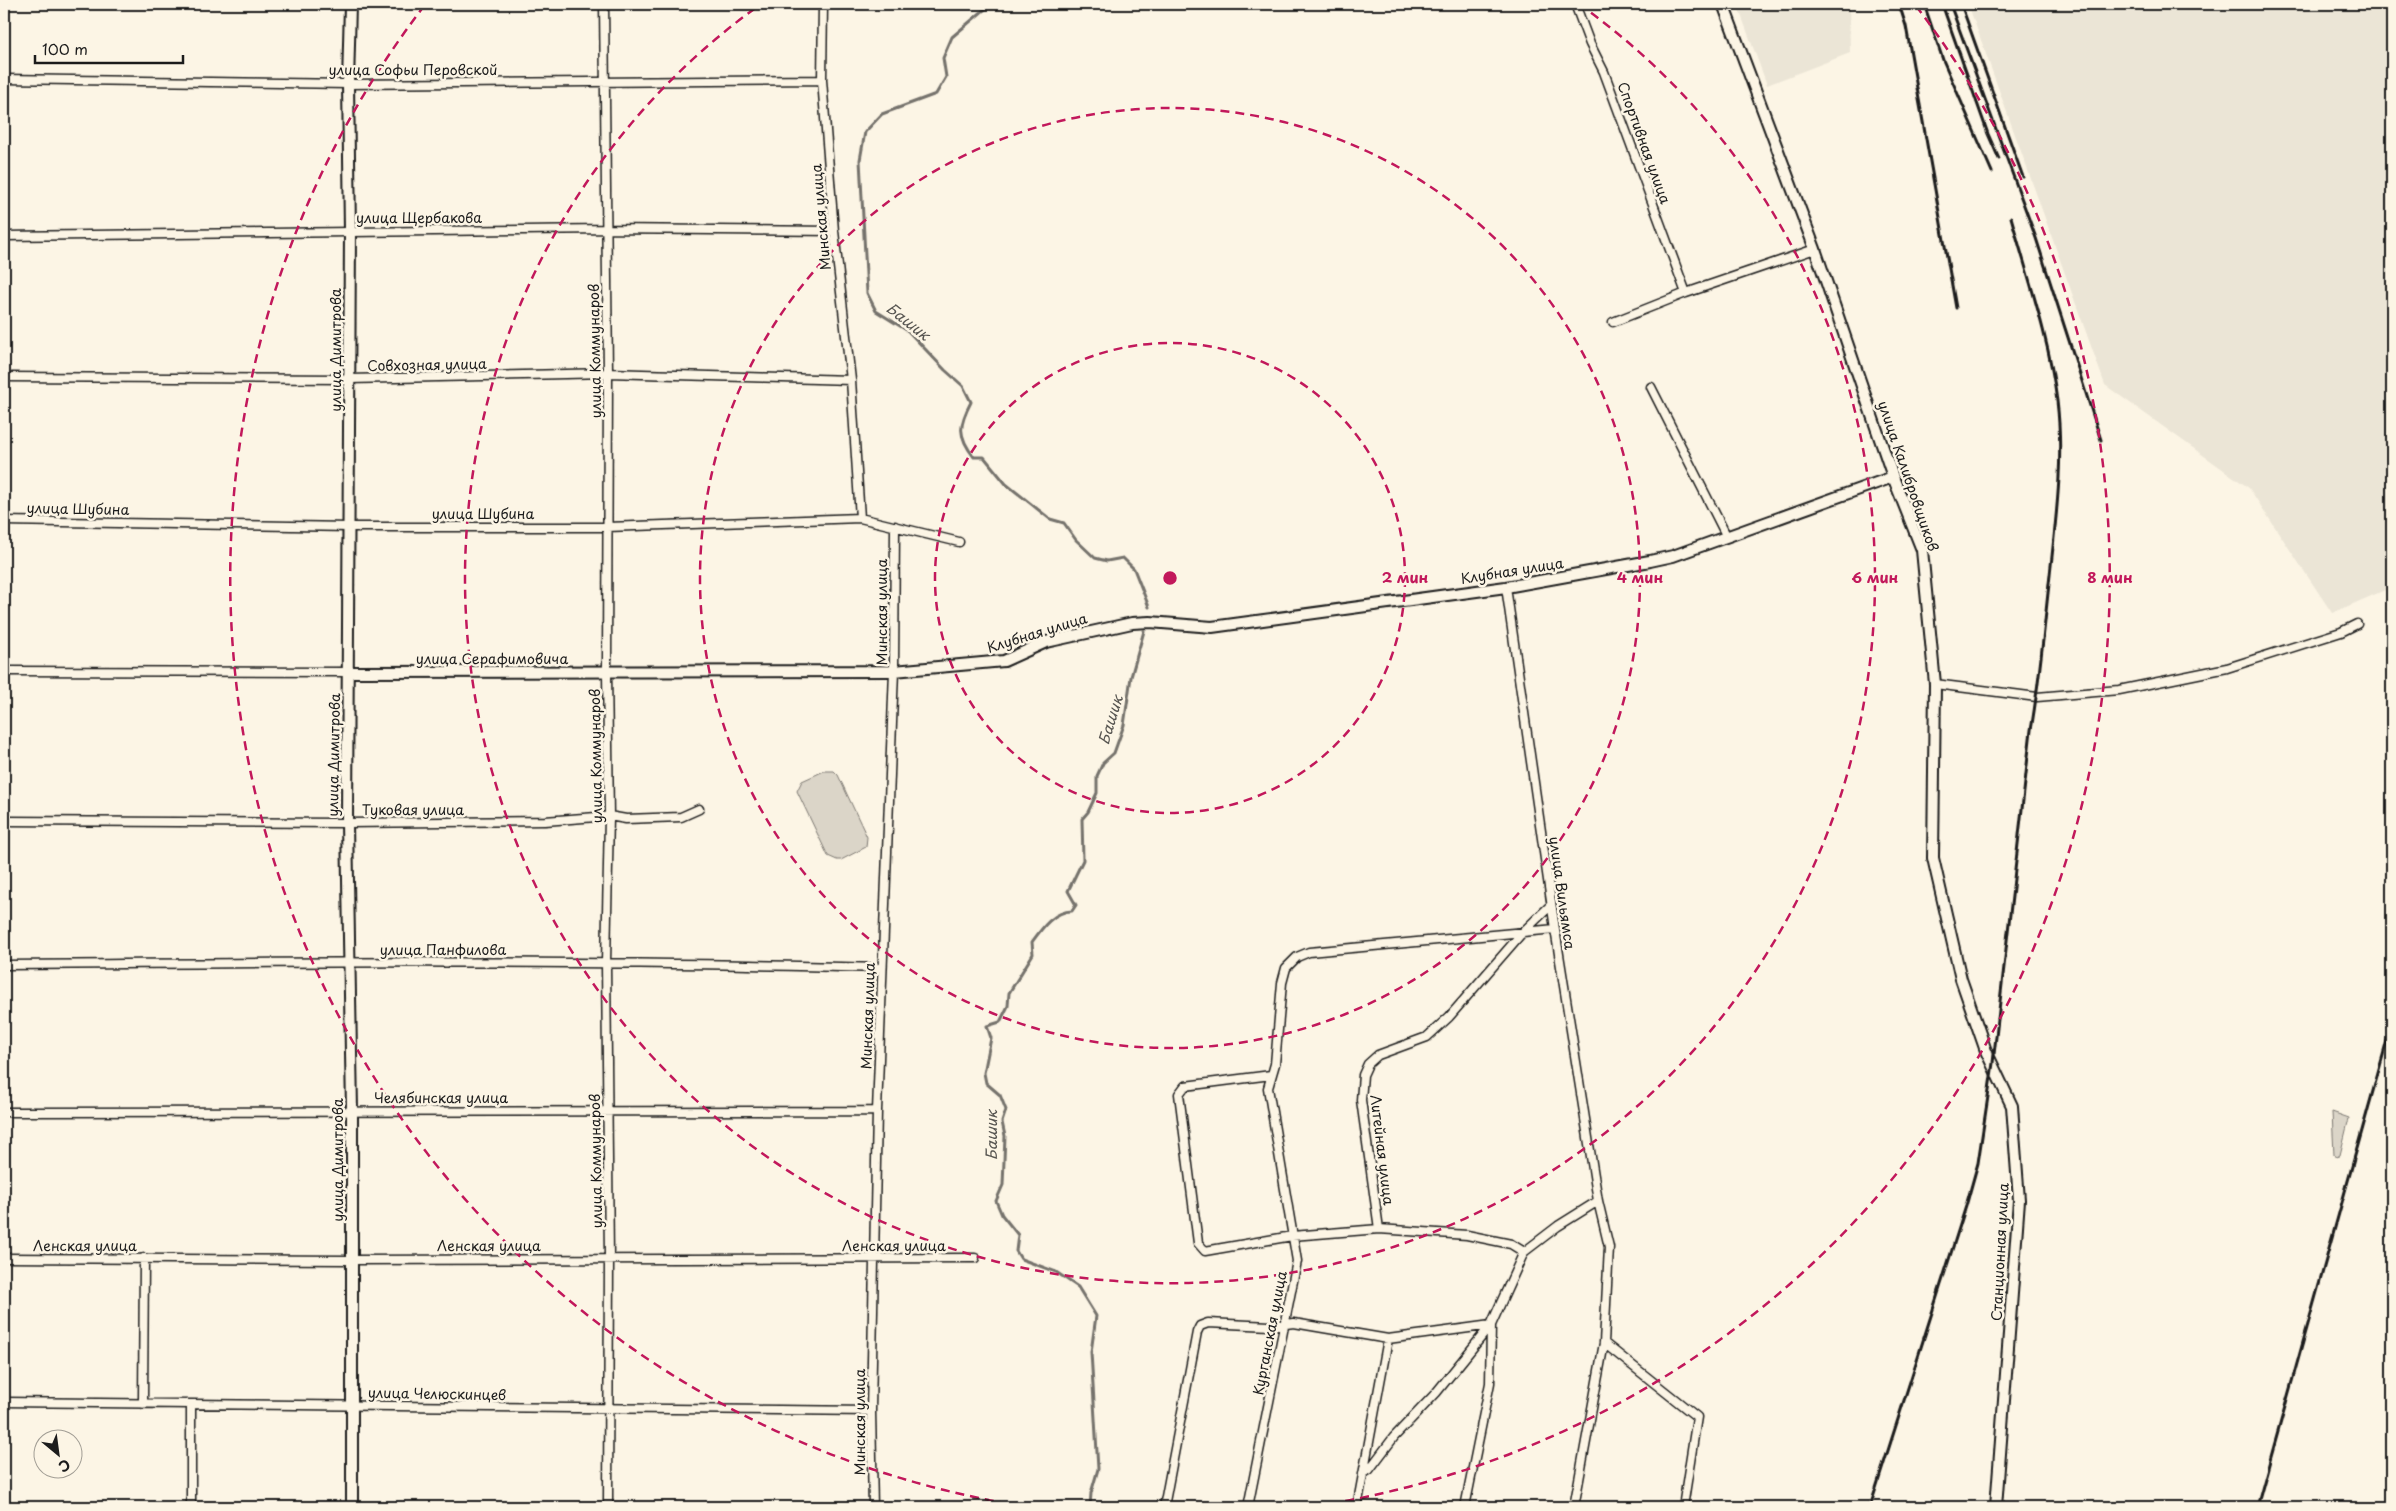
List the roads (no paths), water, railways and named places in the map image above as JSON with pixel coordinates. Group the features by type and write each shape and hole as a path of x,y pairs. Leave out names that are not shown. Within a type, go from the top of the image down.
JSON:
{"street":[{"name":"улица Димитрова","path":"350,4 348,84 350,379 347,823 352,1110 350,1260 352,1507"},
{"name":"улица Коммунаров","path":"604,4 608,373 607,673 609,816 606,963 609,1258 608,1507"},
{"name":"Минская улица","path":"823,4 822,80 834,231 851,380 860,518"},
{"name":"Спортивная улица","path":"1575,4 1590,44 1604,72 1686,294"},
{"name":"улица Калибровщиков","path":"1723,4 1815,249 1893,478 1922,550 1935,684 1933,858 1961,979"},
{"name":"улица Софьи Перовской","path":"4,79 348,84 822,80"},
{"name":"улица Щербакова","path":"4,236 605,229 834,231"},
{"path":"1613,322 1686,294 1815,249"},
{"name":"Совхозная улица","path":"4,377 350,379 608,373 851,380"},
{"path":"1651,387 1727,537"},
{"name":"Клубная улица","path":"979,664 1004,660 1046,642 1132,623 1150,622 1212,627 1506,587 1673,556 1893,478"},
{"name":"улица Шубина","path":"4,521 349,526 607,527 860,518 959,542"},
{"name":"Минская улица","path":"873,1507 871,1411 877,1111 894,671 895,526"},
{"name":"улица Вильямса","path":"1506,587 1554,929 1598,1202 1609,1247 1604,1343 1574,1507"},
{"path":"1935,684 2037,697 2119,690 2227,668 2341,632 2357,624"},
{"name":"улица Серафимовича","path":"4,671 607,673 894,671 979,664"},
{"name":"Туковая улица","path":"4,821 347,823 545,821 609,816 626,819 681,817 700,809"},
{"path":"1522,933 1551,905"},
{"name":"Курганская улица","path":"1248,1507 1297,1261 1268,1088 1270,1074 1275,1064 1282,983 1286,968 1297,957 1309,952 1554,929"},
{"name":"Литейная улица","path":"1379,1229 1361,1100 1363,1075 1368,1064 1378,1055 1427,1037 1522,933"},
{"name":"улица Панфилова","path":"4,965 350,962 606,963 882,968"},
{"name":"Станционная улица","path":"1961,979 1986,1051 2012,1106 2019,1200 1996,1507"},
{"path":"1270,1074 1185,1086 1179,1094 1198,1243 1206,1251 1292,1236 1379,1229 1467,1235 1511,1244 1524,1252"},
{"name":"Челябинская улица","path":"4,1112 352,1110 877,1111"},
{"path":"1363,1473 1369,1470 1394,1437 1436,1393 1491,1325 1524,1252 1558,1226 1598,1202"},
{"name":"Ленская улица","path":"4,1258 350,1260 975,1258"},
{"path":"144,1258 144,1404"},
{"path":"1164,1507 1197,1332 1200,1326 1208,1323 1270,1326 1294,1323 1388,1339 1491,1325"},
{"path":"1465,1507 1490,1383 1491,1325"},
{"path":"1357,1507 1388,1339"},
{"path":"1604,1343 1697,1417 1683,1507"},
{"name":"улица Челюскинцев","path":"4,1402 871,1411"},
{"path":"191,1404 191,1507"}],"waterway":[{"name":"Башик","path":"991,4 952,37 943,58 946,77 936,94 882,114 865,132 860,160 867,293 876,311 908,331 963,386 971,402 962,424 962,436 974,457 984,457 1006,484 1050,519 1064,523 1076,540 1095,558 1107,561 1123,558 1134,569 1149,607"},
{"name":"Башик","path":"1090,1507 1091,1493 1098,1469 1091,1352 1096,1316 1078,1287 1056,1272 1021,1259 1016,1251 1018,1235 1002,1215 996,1201 1003,1185 1005,1136 1002,1122 1006,1110 1000,1095 986,1083 984,1073 991,1038 987,1026 1000,1022 1008,1006 1009,993 1033,954 1032,942 1049,921 1060,914 1072,911 1076,905 1068,891 1083,860 1082,819 1088,812 1097,793 1097,776 1103,763 1114,753 1124,725 1131,677 1144,631"}],"railway":[{"path":"1899,4 1906,26 1956,308"},
{"path":"1924,4 1943,60 1992,172"},
{"path":"1942,4 1988,134 1999,159"},
{"path":"1950,4 2036,238 2101,440"},
{"path":"1961,4 2023,177"},
{"path":"1870,1507 1978,1163 1993,1063 2031,730 2042,653 2055,532 2060,444 2059,423 2049,354 2011,217"},
{"path":"2257,1507 2392,1023"}]}
